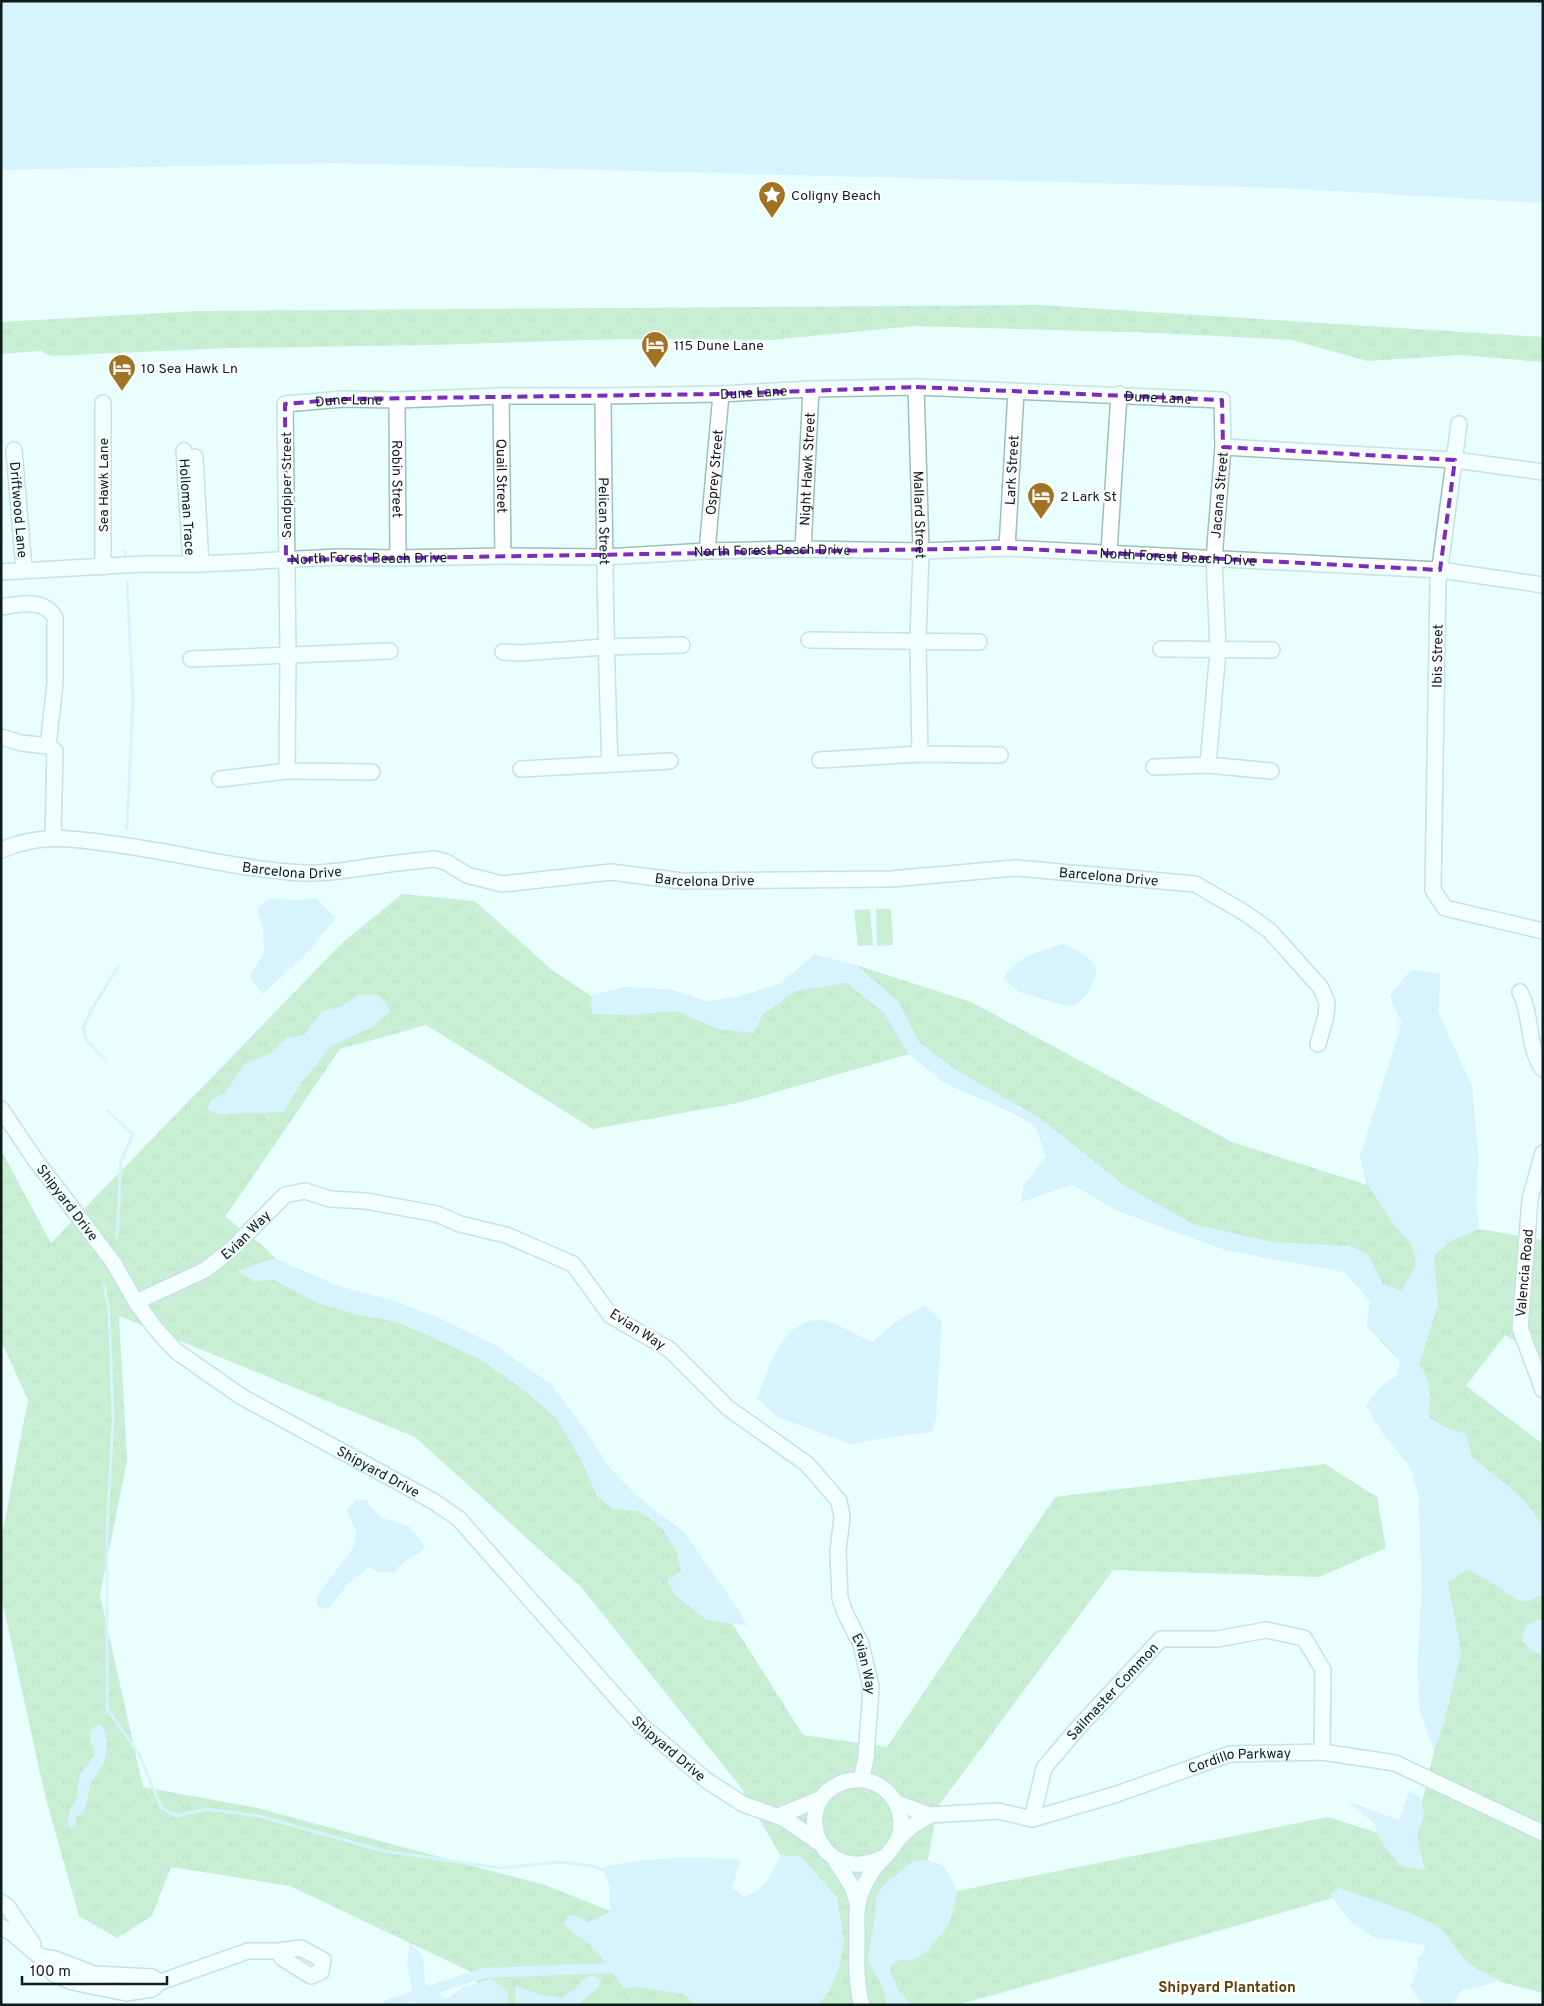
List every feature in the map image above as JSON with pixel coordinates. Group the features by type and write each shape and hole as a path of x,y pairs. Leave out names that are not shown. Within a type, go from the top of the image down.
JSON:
{"street":[{"name":"Dune Lane","path":"285,404 343,398 397,400 501,396 721,394 916,386 1222,400"},
{"name":"Mallard Street","path":"916,386 922,551 918,642 920,754"},
{"name":"Night Hawk Street","path":"803,549 811,389"},
{"name":"Lark Street","path":"1007,548 1016,392"},
{"name":"Osprey Street","path":"707,551 721,394"},
{"path":"1110,552 1120,394"},
{"name":"Quail Street","path":"501,396 503,556"},
{"name":"Pelican Street","path":"603,396 606,576 605,647 610,764"},
{"name":"Robin Street","path":"397,400 398,558"},
{"name":"Jacana Street","path":"1208,765 1218,650 1214,559 1223,447 1222,400"},
{"name":"Sea Hawk Lane","path":"103,403 104,567"},
{"name":"Sandpiper Street","path":"285,404 288,655 287,772"},
{"name":"Ibis Street","path":"1459,424 1438,582 1433,890 1445,908 1543,931"},
{"path":"1223,447 1454,460 1543,472"},
{"name":"Driftwood Lane","path":"14,450 24,570"},
{"path":"190,454 196,564"},
{"name":"North Forest Beach Drive","path":"1,572 143,564 196,564 337,557 605,557 707,551 803,549 922,551 1007,548 1440,570 1543,585"},
{"path":"1,607 24,603 42,606 52,612 55,618 55,683 48,746"},
{"path":"809,640 979,642"},
{"path":"503,652 520,653 605,647 682,645"},
{"path":"1161,649 1272,650"},
{"path":"191,659 390,651"},
{"path":"1,737 48,746 55,751 53,838"},
{"path":"820,760 920,754 1000,755"},
{"path":"521,769 670,761"},
{"path":"1154,767 1208,765 1271,771"},
{"path":"220,779 287,772 372,772"},
{"name":"Barcelona Drive","path":"1,850 17,844 53,838 88,840 170,852 231,864 303,873 334,872 435,859 446,862 467,875 502,884 612,872 682,881 881,879 1015,868 1195,884 1245,913 1270,932 1321,988 1327,1003 1326,1016 1318,1044"},
{"path":"1520,992 1527,1005 1529,1033 1538,1063 1543,1069"},
{"name":"Shipyard Drive","path":"1,1109 34,1158 114,1262 136,1302 155,1328 176,1351 242,1397 433,1501 460,1519 640,1724 706,1780 743,1804 778,1816 798,1826 821,1844"},
{"name":"Valencia Road","path":"1543,1153 1530,1198 1520,1328 1543,1390"},
{"name":"Evian Way","path":"136,1302 205,1270 232,1249 285,1195 305,1191 330,1199 366,1201 437,1214 460,1224 506,1235 573,1264 611,1316 669,1348 728,1408 807,1464 839,1501 842,1516 838,1552 840,1598 846,1615 861,1644 870,1687 867,1746 861,1779"},
{"name":"Sailmaster Common","path":"1032,1819 1044,1768 1077,1729 1161,1639 1217,1639 1266,1630 1304,1638 1323,1670 1322,1752"},
{"name":"Cordillo Parkway","path":"897,1803 930,1815 998,1812 1032,1819 1114,1795 1230,1754 1322,1752 1395,1763 1543,1833"},
{"path":"834,1858 858,1866 871,1864 892,1850 901,1826 897,1803 882,1786 872,1781 861,1779 846,1780 832,1787 822,1798 816,1812 815,1825 821,1844 834,1858 852,1887 858,1906 857,1972 858,1990 862,2005"},
{"path":"778,1816 822,1798"},
{"path":"898,1838 912,1826 930,1815"},
{"path":"858,1906 870,1875 882,1858"},
{"path":"1,1902 7,1906 39,1956"},
{"path":"1,1926 39,1956 54,1974 72,1982 92,1980 126,1993 152,1989 160,1982 248,1951 278,1951"}],"highlighted area":[{"path":"916,387 1222,400 1223,447 1455,460 1440,570 1007,548 286,560 285,404 343,399 721,394"}],"green space":[{"path":"1039,305 1543,337 1543,362 1460,355 1368,361 1292,340 1160,333 914,326 771,340 623,339 429,345 229,348 51,356 41,351 1,354 1,322 198,311"},
{"path":"402,894 475,901 552,970 591,996 625,987 671,990 707,1002 744,995 780,984 814,955 856,965 971,1002 1232,1142 1367,1185 1360,1157 1402,1023 1390,996 1411,970 1440,974 1438,1012 1472,1087 1478,1156 1476,1202 1479,1229 1543,1240 1543,1358 1505,1335 1466,1386 1543,1444 1543,1993 1436,1965 1426,1935 1333,1898 958,2005 493,2005 469,1971 290,1886 171,1867 152,1916 117,1938 79,1916 45,1796 1,1595 1,1540 28,1400 1,1341 1,1150 51,1243 343,942","holes":["426,1025 593,1129 738,1103 909,1054 945,1083 1011,1112 1036,1126 1046,1156 1024,1185 1021,1202 1072,1184 1116,1210 1226,1250 1345,1272 1370,1301 1367,1325 1400,1360 1397,1376 1381,1386 1366,1406 1385,1436 1411,1467 1419,1497 1422,1589 1418,1664 1420,1710 1434,1751 1412,1844 1328,1817 957,1891 943,1866 928,1860 937,1808 1113,1570 1319,1577 1386,1548 1377,1497 1325,1464 1055,1497 887,1747 803,1735 668,1522 620,1495 554,1398 470,1335 294,1278 262,1245 225,1217 340,1049","119,1316 415,1437 582,1588 742,1789 780,1855 768,1880 758,1890 744,1897 732,1888 740,1860 706,1858 670,1859 618,1864 602,1868 610,1885 610,1911 545,1885 257,1808 143,1787 100,1595 127,1461"]},
{"path":"870,909 873,945 858,946 854,910"},
{"path":"876,909 891,909 893,945 877,946"}],"water":[{"path":"1,1 1543,1 1543,203 1280,188 334,163 1,170"},
{"path":"270,898 294,900 316,898 336,918 310,950 263,994 250,977 264,952 263,929 257,909"},
{"path":"1064,944 1085,955 1096,965 1095,978 1090,990 1076,1004 1070,1007 1019,992 1003,978 1015,965 1030,955"},
{"path":"814,955 856,965 898,1001 919,1042 958,1071 1040,1118 1125,1186 1193,1224 1272,1242 1350,1246 1368,1255 1383,1284 1401,1291 1416,1266 1412,1245 1392,1222 1368,1185 1360,1157 1402,1023 1390,996 1411,970 1440,974 1438,1012 1472,1087 1478,1156 1476,1202 1479,1229 1450,1241 1434,1256 1438,1305 1419,1365 1428,1383 1430,1396 1429,1417 1444,1427 1466,1434 1472,1457 1520,1496 1543,1525 1543,1589 1542,1595 1525,1602 1512,1597 1488,1580 1467,1569 1448,1583 1461,1653 1444,1723 1434,1751 1420,1710 1418,1664 1422,1589 1419,1497 1411,1467 1385,1436 1366,1406 1381,1386 1397,1376 1400,1360 1367,1325 1370,1301 1345,1272 1226,1250 1116,1210 1072,1184 1021,1202 1024,1185 1046,1156 1036,1126 1011,1112 945,1083 909,1054 883,1012 847,983 796,991 763,1014 754,1033 718,1029 677,1011 632,1015 592,1014 591,996 625,987 671,990 707,1002 744,995 780,984"},
{"path":"358,995 378,995 391,1011 372,1027 331,1046 303,1081 283,1112 217,1114 207,1109 212,1099 224,1094 246,1063 270,1054 287,1038 304,1035 322,1011 342,1006"},
{"path":"275,1258 338,1286 395,1301 437,1317 495,1345 552,1385 610,1468 637,1496 684,1532 738,1609 747,1626 707,1620 677,1597 667,1582 681,1571 677,1553 662,1528 638,1511 613,1509 597,1496 582,1461 556,1418 520,1387 478,1358 397,1322 355,1314 318,1303 274,1280 253,1281 238,1271"},
{"path":"925,1305 942,1321 936,1419 932,1432 851,1444 780,1418 757,1399 779,1347 796,1327 808,1321 822,1320 840,1326 872,1342 896,1322"},
{"path":"356,1500 366,1500 380,1517 410,1527 425,1547 402,1563 395,1572 377,1572 369,1567 349,1583 328,1609 317,1606 316,1597 354,1547 356,1531 347,1510"},
{"path":"1543,1618 1543,1655 1532,1651 1522,1640 1525,1626"},
{"path":"97,1725 101,1725 106,1735 105,1756 102,1766 91,1783 87,1802 83,1810 76,1817 75,1824 71,1828 67,1822 70,1809 76,1802 80,1776 95,1753 89,1731"},
{"path":"1409,1792 1420,1796 1424,1814 1417,1837 1425,1870 1400,1866 1379,1839 1375,1824 1347,1801 1399,1820"},
{"path":"780,1855 800,1856 837,1897 844,1942 839,1968 830,1990 818,2005 696,2005 683,1994 637,1987 623,1988 611,1970 588,1943 569,1930 563,1923 570,1914 588,1922 610,1912 610,1885 602,1868 652,1860 706,1858 740,1860 732,1888 744,1897 758,1890 768,1881"},
{"path":"928,1860 943,1866 951,1878 957,1891 954,1908 949,1925 925,1953 914,1960 899,1960 892,1965 890,1971 899,1992 913,2005 887,2005 884,1990 868,1960 876,1897 883,1886 913,1861"},
{"path":"1339,1888 1391,1906 1430,1923 1443,1931 1455,1948 1472,1965 1502,1980 1462,1990 1453,2005 1423,2005 1410,1987 1418,1968 1417,1958 1425,1950 1424,1945 1373,1937 1351,1922 1330,1894"},
{"path":"410,1943 423,1955 425,1983 446,1999 463,1987 491,1979 508,1991 508,2005 415,2005 407,1965"},
{"path":"593,1975 600,1980 599,1987 578,2005 515,2005 516,1986 541,1995 562,1998 575,1989 581,1981"}],"waterway":[{"path":"125,551 126,560"},
{"path":"127,582 133,700 127,829"},
{"path":"104,1059 86,1040 83,1028 119,965"},
{"path":"108,1111 133,1135 121,1160 117,1237"},
{"path":"104,1284 109,1311 113,1418 107,1531 107,1709 139,1754 161,1807 177,1816 206,1809 259,1816 384,1851 500,1868 560,1862 592,1866 606,1871"},
{"path":"387,2005 483,1973 612,1968"}],"place":[{"name":"Coligny Beach","path":"772,219"},
{"name":"115 Dune Lane","path":"655,369"},
{"name":"10 Sea Hawk Ln","path":"122,392"},
{"name":"2 Lark St","path":"1041,520"}],"district":[{"name":"Shipyard Plantation","path":"1227,1987"}]}
